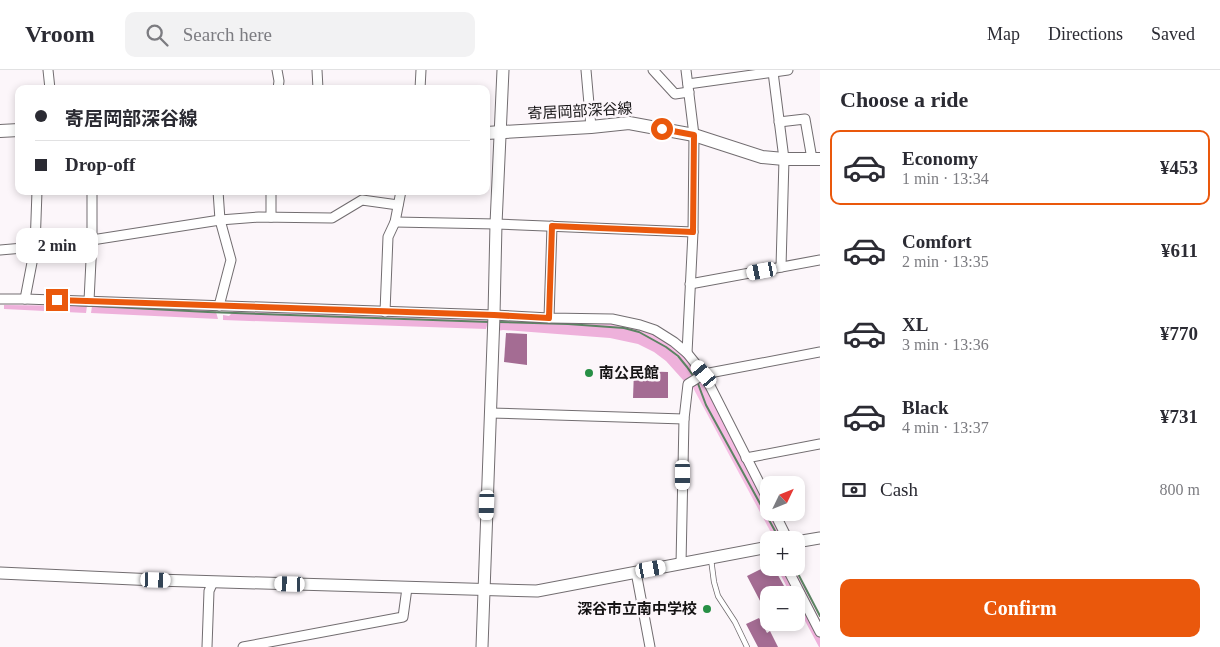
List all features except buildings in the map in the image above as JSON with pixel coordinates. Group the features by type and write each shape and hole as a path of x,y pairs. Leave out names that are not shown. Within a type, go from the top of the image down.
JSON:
{"main road":[{"name":"寄居岡部深谷線","path":"490,133 629,123 694,135 762,157 816,159"},
{"path":"0,131 15,130"}],"street":[{"path":"48,70 50,85"},
{"path":"277,70 278,85"},
{"path":"317,70 318,85"},
{"path":"420,85 421,70"},
{"path":"482,647 503,70"},
{"path":"586,70 591,127"},
{"path":"653,70 676,94 689,88 788,70"},
{"path":"686,70 694,135 693,232 687,353"},
{"path":"773,72 784,159 780,267"},
{"path":"779,122 805,119 816,159"},
{"path":"25,299 35,248 38,195"},
{"path":"89,301 92,195"},
{"path":"218,195 220,220 231,260 219,306"},
{"path":"270,217 271,195"},
{"path":"385,312 388,237 395,222 400,195"},
{"path":"0,250 35,248 220,220 270,217 332,218 362,200 398,205"},
{"path":"395,222 693,232"},
{"path":"549,318 552,226"},
{"path":"690,284 820,260"},
{"path":"0,299 612,319 640,325 655,330 687,353 702,375 760,485"},
{"path":"682,564 684,419 688,384 702,375 820,352"},
{"path":"490,413 684,419"},
{"path":"746,458 820,444"},
{"path":"805,540 820,538"},
{"path":"0,573 213,582 537,591 760,549"},
{"path":"636,572 650,647"},
{"path":"791,576 820,632"},
{"path":"207,647 209,591 213,582"},
{"path":"243,647 403,617 407,588"}],"lane":[{"path":"711,559 718,596 735,622 747,647"}],"shaded area":[{"path":"93,304 216,309 216,312 92,306"},
{"path":"4,305 87,306 86,313 4,309"},
{"path":"92,306 216,312 218,319 91,313"},
{"path":"235,308 487,318 488,322 233,312"},
{"path":"233,312 488,322 486,329 223,320 223,315 229,316"},
{"path":"498,318 612,321 654,333 685,356 700,376 760,492 760,512 691,384 696,380 678,356 651,338 624,328 498,322"},
{"path":"498,322 598,326 634,330 647,335 669,349 682,361 692,375 684,381 666,361 638,344 610,338 497,331"},
{"path":"765,521 775,521 780,531 770,531"},
{"path":"781,576 798,576 803,586 786,586"},
{"path":"805,590 820,620 819,647 805,621"}],"waterway":[{"path":"75,305 208,312 490,322"},
{"path":"497,322 568,324 624,328 639,332 678,356 694,377"},
{"path":"697,381 706,405 775,531"},
{"path":"799,576 820,616"}],"place":[{"name":"南公民館","path":"589,373"},
{"name":"深谷市立南中学校","path":"707,609"}],"route":[{"path":"57,300 549,318 552,226 693,232 694,135 662,129"}]}
